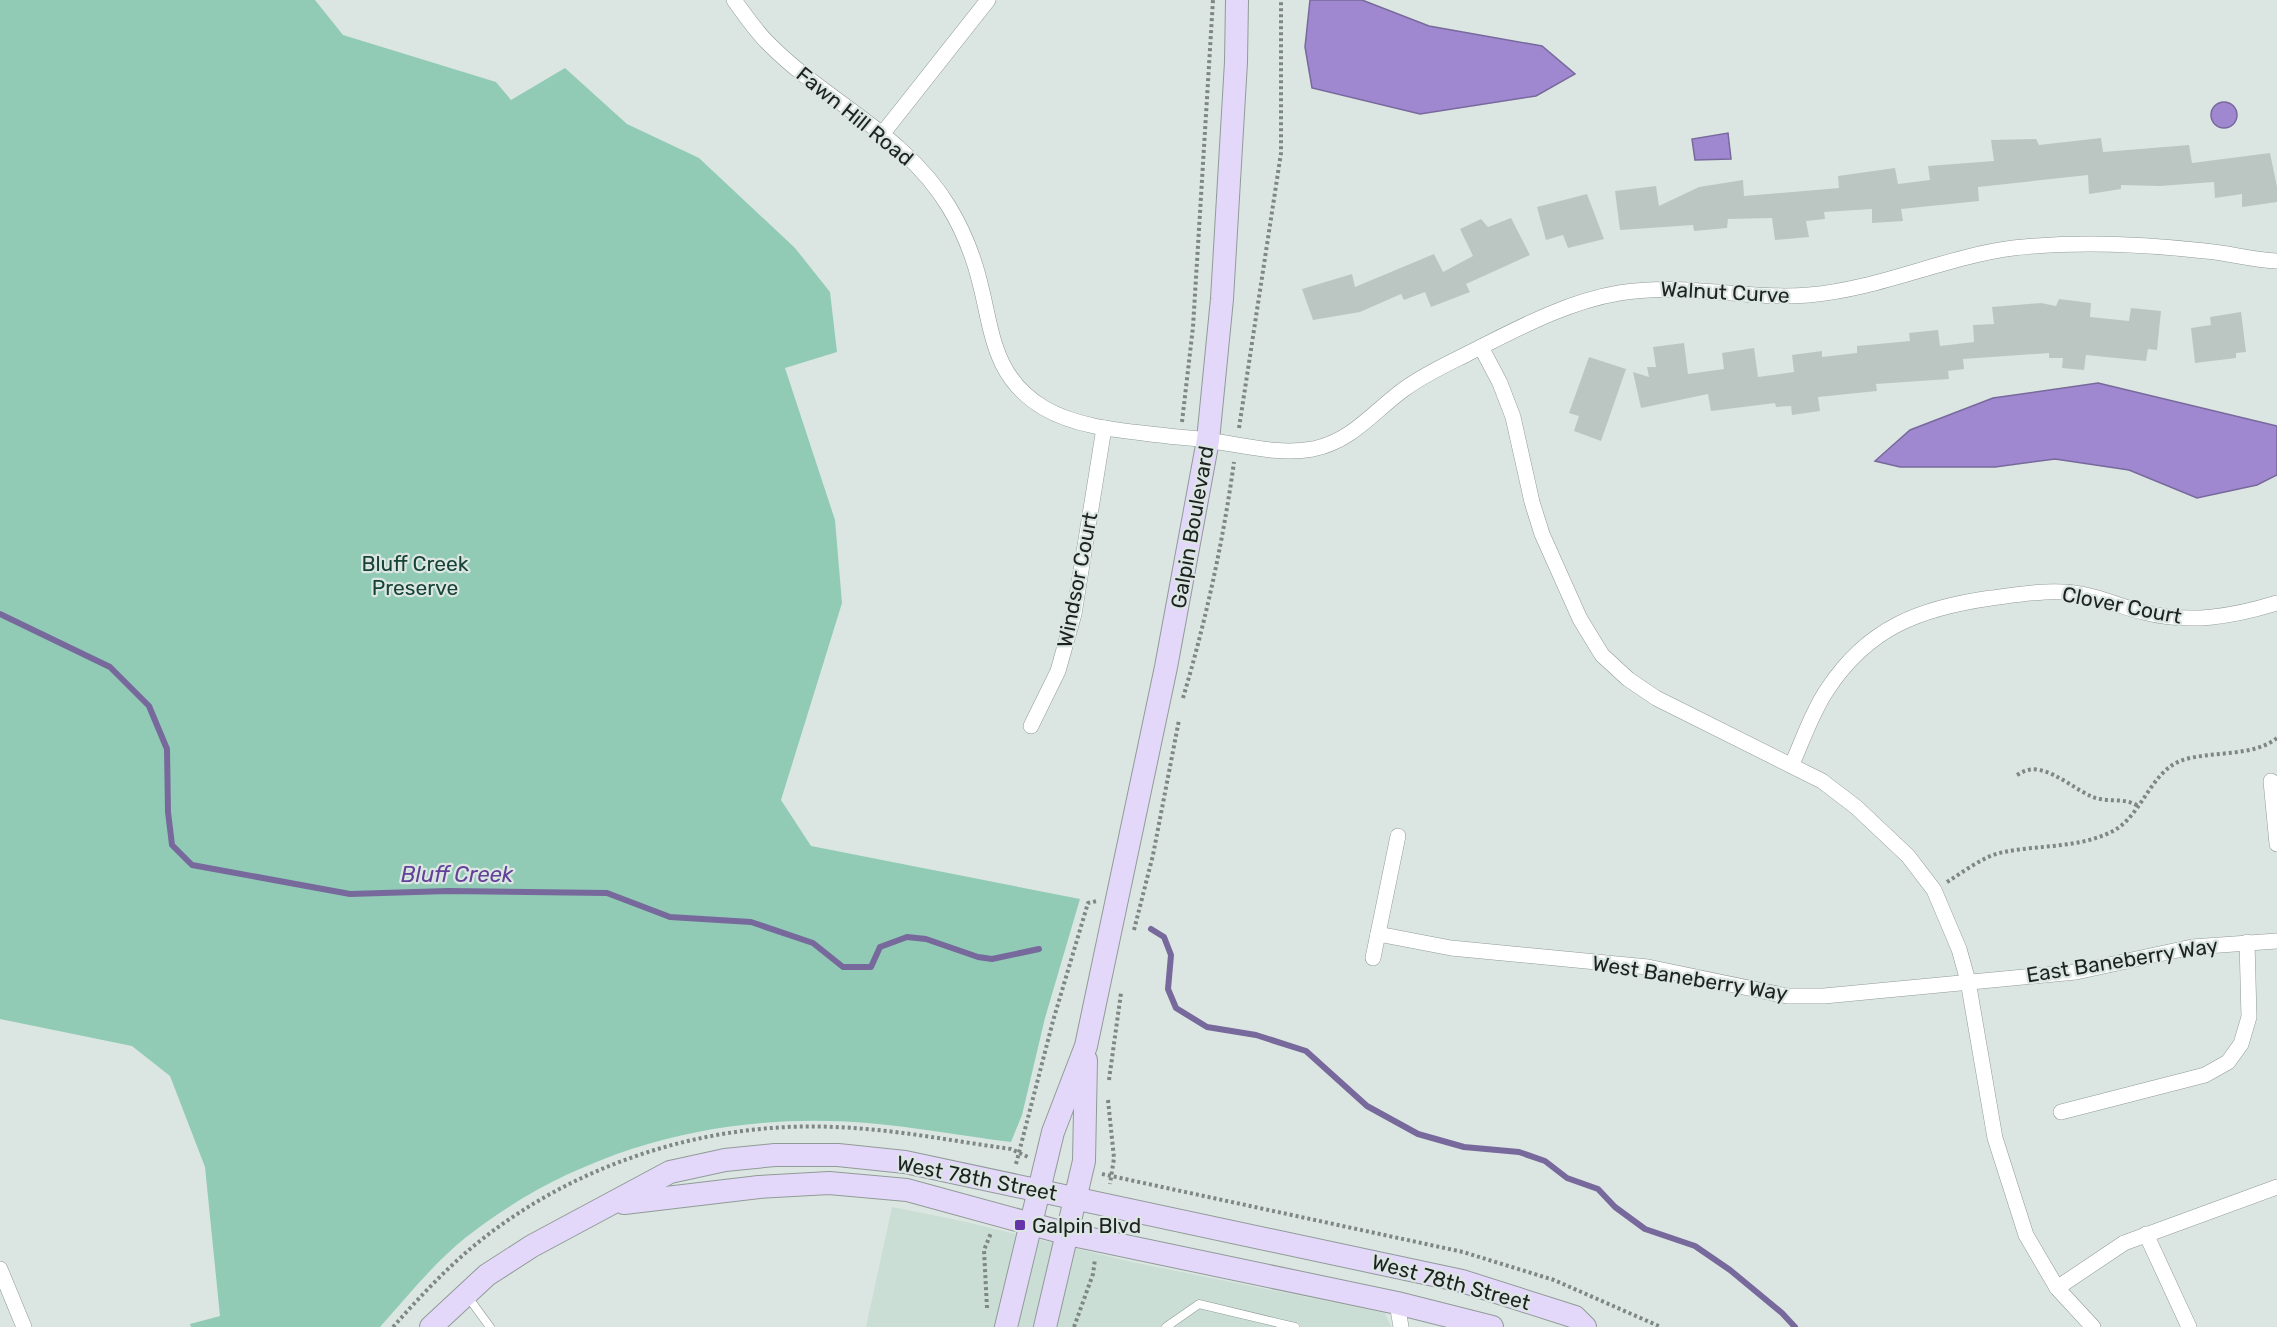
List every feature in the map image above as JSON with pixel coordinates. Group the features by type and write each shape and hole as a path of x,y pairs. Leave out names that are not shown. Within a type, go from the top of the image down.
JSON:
{"street":[{"name":"Fawn Hill Road","path":"734,0 768,43 795,68 883,133 935,184 953,214 976,267 987,324 995,351 1006,371 1039,405 1059,416 1104,428 1208,440"},
{"path":"883,133 988,0"},
{"name":"Galpin Boulevard","path":"996,1321 1029,1224 1053,1132 1086,1046 1166,667 1208,440 1222,299 1236,62 1237,0"},
{"name":"Walnut Curve","path":"1208,440 1263,450 1317,448 1345,437 1369,420 1403,390 1481,347 1578,303 1615,294 1651,288 1693,288 1773,296 1842,292 1976,255 2052,245 2169,248 2277,261"},
{"path":"1481,347 1500,383 1513,417 1532,502 1542,534 1580,619 1602,655 1628,679 1656,698 1822,781 1856,807 1908,856 1934,890 1959,949 1968,981 1995,1138 2026,1235 2056,1288 2093,1327"},
{"name":"Windsor Court","path":"1031,726 1058,671 1072,623 1104,428"},
{"name":"Clover Court","path":"1792,764 1826,691 1849,660 1876,636 1905,620 1935,608 2030,593 2059,591 2087,595 2171,618 2206,619 2242,614 2277,603"},
{"path":"2271,781 2277,844"},
{"path":"1373,958 1398,836"},
{"name":"West Baneberry Way","path":"1378,934 1451,948 1648,968 1786,996 1824,996 1968,981"},
{"name":"East Baneberry Way","path":"1968,981 2076,972 2193,947 2277,940"},
{"path":"2061,1112 2205,1075 2228,1062 2241,1044 2249,1017 2247,942"},
{"name":"Galpin Boulevard","path":"1045,1327 1077,1198 1086,1135 1086,1046"},
{"name":"West 78th Street","path":"431,1327 487,1275 532,1246 670,1172 725,1160 775,1155 838,1155 905,1162 1462,1281 1575,1317 1585,1327"},
{"name":"West 78th Street","path":"611,1204 759,1187 830,1183 908,1190 1068,1234 1397,1303 1492,1327"},
{"path":"2056,1288 2104,1254 2146,1234 2276,1190"},
{"path":"2146,1234 2189,1327"},
{"path":"0,1269 24,1327"},
{"path":"1397,1303 1401,1327"}],"lane":[{"path":"466,1294 490,1327"},
{"path":"1166,1327 1199,1304 1295,1327"}],"path":[{"path":"1181,438 1194,316 1213,0"},
{"path":"1934,890 1985,858 2002,852 2094,838 2112,832 2125,823 2160,776 2177,762 2198,756 2256,748 2277,738"},
{"path":"2017,775 2026,770 2040,770 2093,797 2108,801 2130,801 2138,806"},
{"path":"1008,1183 1020,1154 1056,1010 1088,903 1117,895"},
{"path":"1112,1175 1463,1252 1554,1280 1661,1327"},
{"path":"996,1321 988,1293 984,1250 998,1215"}],"shaded area":[{"path":"1310,0 1362,0 1429,26 1542,46 1575,74 1536,96 1420,114 1312,88 1305,47"},
{"path":"2224,102 2233,106 2237,115 2233,124 2224,128 2215,124 2211,115 2215,106"},
{"path":"1728,133 1731,159 1695,160 1692,139"},
{"path":"2098,383 2277,426 2277,475 2257,485 2197,498 2129,470 2055,459 1995,467 1900,467 1875,461 1910,430 1993,398"},
{"path":"892,1207 962,1221 1132,1262 1385,1313 1391,1327 866,1327"}],"green space":[{"name":"Bluff Creek Preserve","path":"0,0 315,0 343,35 496,82 511,100 565,68 627,124 699,158 795,248 830,292 837,352 785,368 835,520 842,603 781,800 811,846 1080,899 1045,1018 1022,1115 1011,1142 867,1123 813,1121 759,1123 707,1130 655,1142 604,1159 556,1180 509,1207 453,1248 380,1327 191,1327 190,1324 220,1316 205,1167 170,1076 132,1046 0,1019"}],"building":[{"path":"2101,138 2103,152 2189,145 2192,163 2270,153 2277,187 2277,202 2242,207 2242,194 2215,198 2214,182 2160,186 2121,185 2121,189 2089,194 2088,175 1978,187 1979,201 1901,209 1903,221 1872,223 1872,209 1824,212 1825,219 1806,221 1809,237 1775,240 1772,218 1728,219 1727,228 1694,231 1693,225 1620,230 1615,191 1656,186 1659,206 1699,187 1743,180 1744,196 1839,188 1838,176 1895,168 1898,184 1930,180 1928,166 1994,161 1991,140 2036,139 2039,145"},
{"path":"1587,194 1604,239 1568,248 1563,235 1546,240 1537,207"},
{"path":"1511,218 1530,255 1466,284 1470,292 1431,307 1425,292 1404,300 1401,294 1360,312 1313,320 1302,289 1352,274 1355,287 1434,254 1443,272 1473,256 1460,229 1481,219 1488,227"},
{"path":"2059,299 2091,303 2090,317 2129,321 2131,308 2161,311 2157,350 2148,349 2146,361 2086,355 2084,370 2062,368 2063,358 2049,358 2049,353 1963,359 1964,369 1948,371 1949,379 1876,384 1877,391 1818,397 1820,411 1792,415 1791,406 1776,407 1775,403 1711,411 1708,394 1641,408 1633,372 1649,377 1647,367 1656,367 1653,347 1684,343 1688,374 1724,369 1722,353 1754,348 1758,377 1794,372 1792,355 1822,351 1822,357 1857,353 1857,346 1910,341 1909,333 1938,330 1940,346 1974,342 1973,325 1994,324 1992,307 2041,303 2056,306"},
{"path":"2241,312 2246,352 2236,353 2236,358 2195,363 2191,328 2211,325 2210,317"},
{"path":"1589,357 1626,369 1601,441 1574,431 1579,416 1569,413"}],"waterway":[{"name":"Bluff Creek","path":"0,614 110,667 149,706 167,749 168,812 172,845 192,865 350,894 448,891 607,893 670,917 751,922 813,943 843,967 871,967 880,947 907,937 926,939 978,957 992,959 1039,949"},
{"name":"Bluff Creek","path":"1151,929 1164,937 1171,955 1168,989 1176,1008 1207,1027 1256,1035 1306,1051 1367,1106 1418,1134 1464,1147 1519,1152 1545,1161 1567,1178 1598,1189 1615,1207 1645,1229 1695,1246 1730,1270 1782,1313 1795,1327"}],"place":[{"name":"Galpin Blvd","path":"1020,1225"}]}
